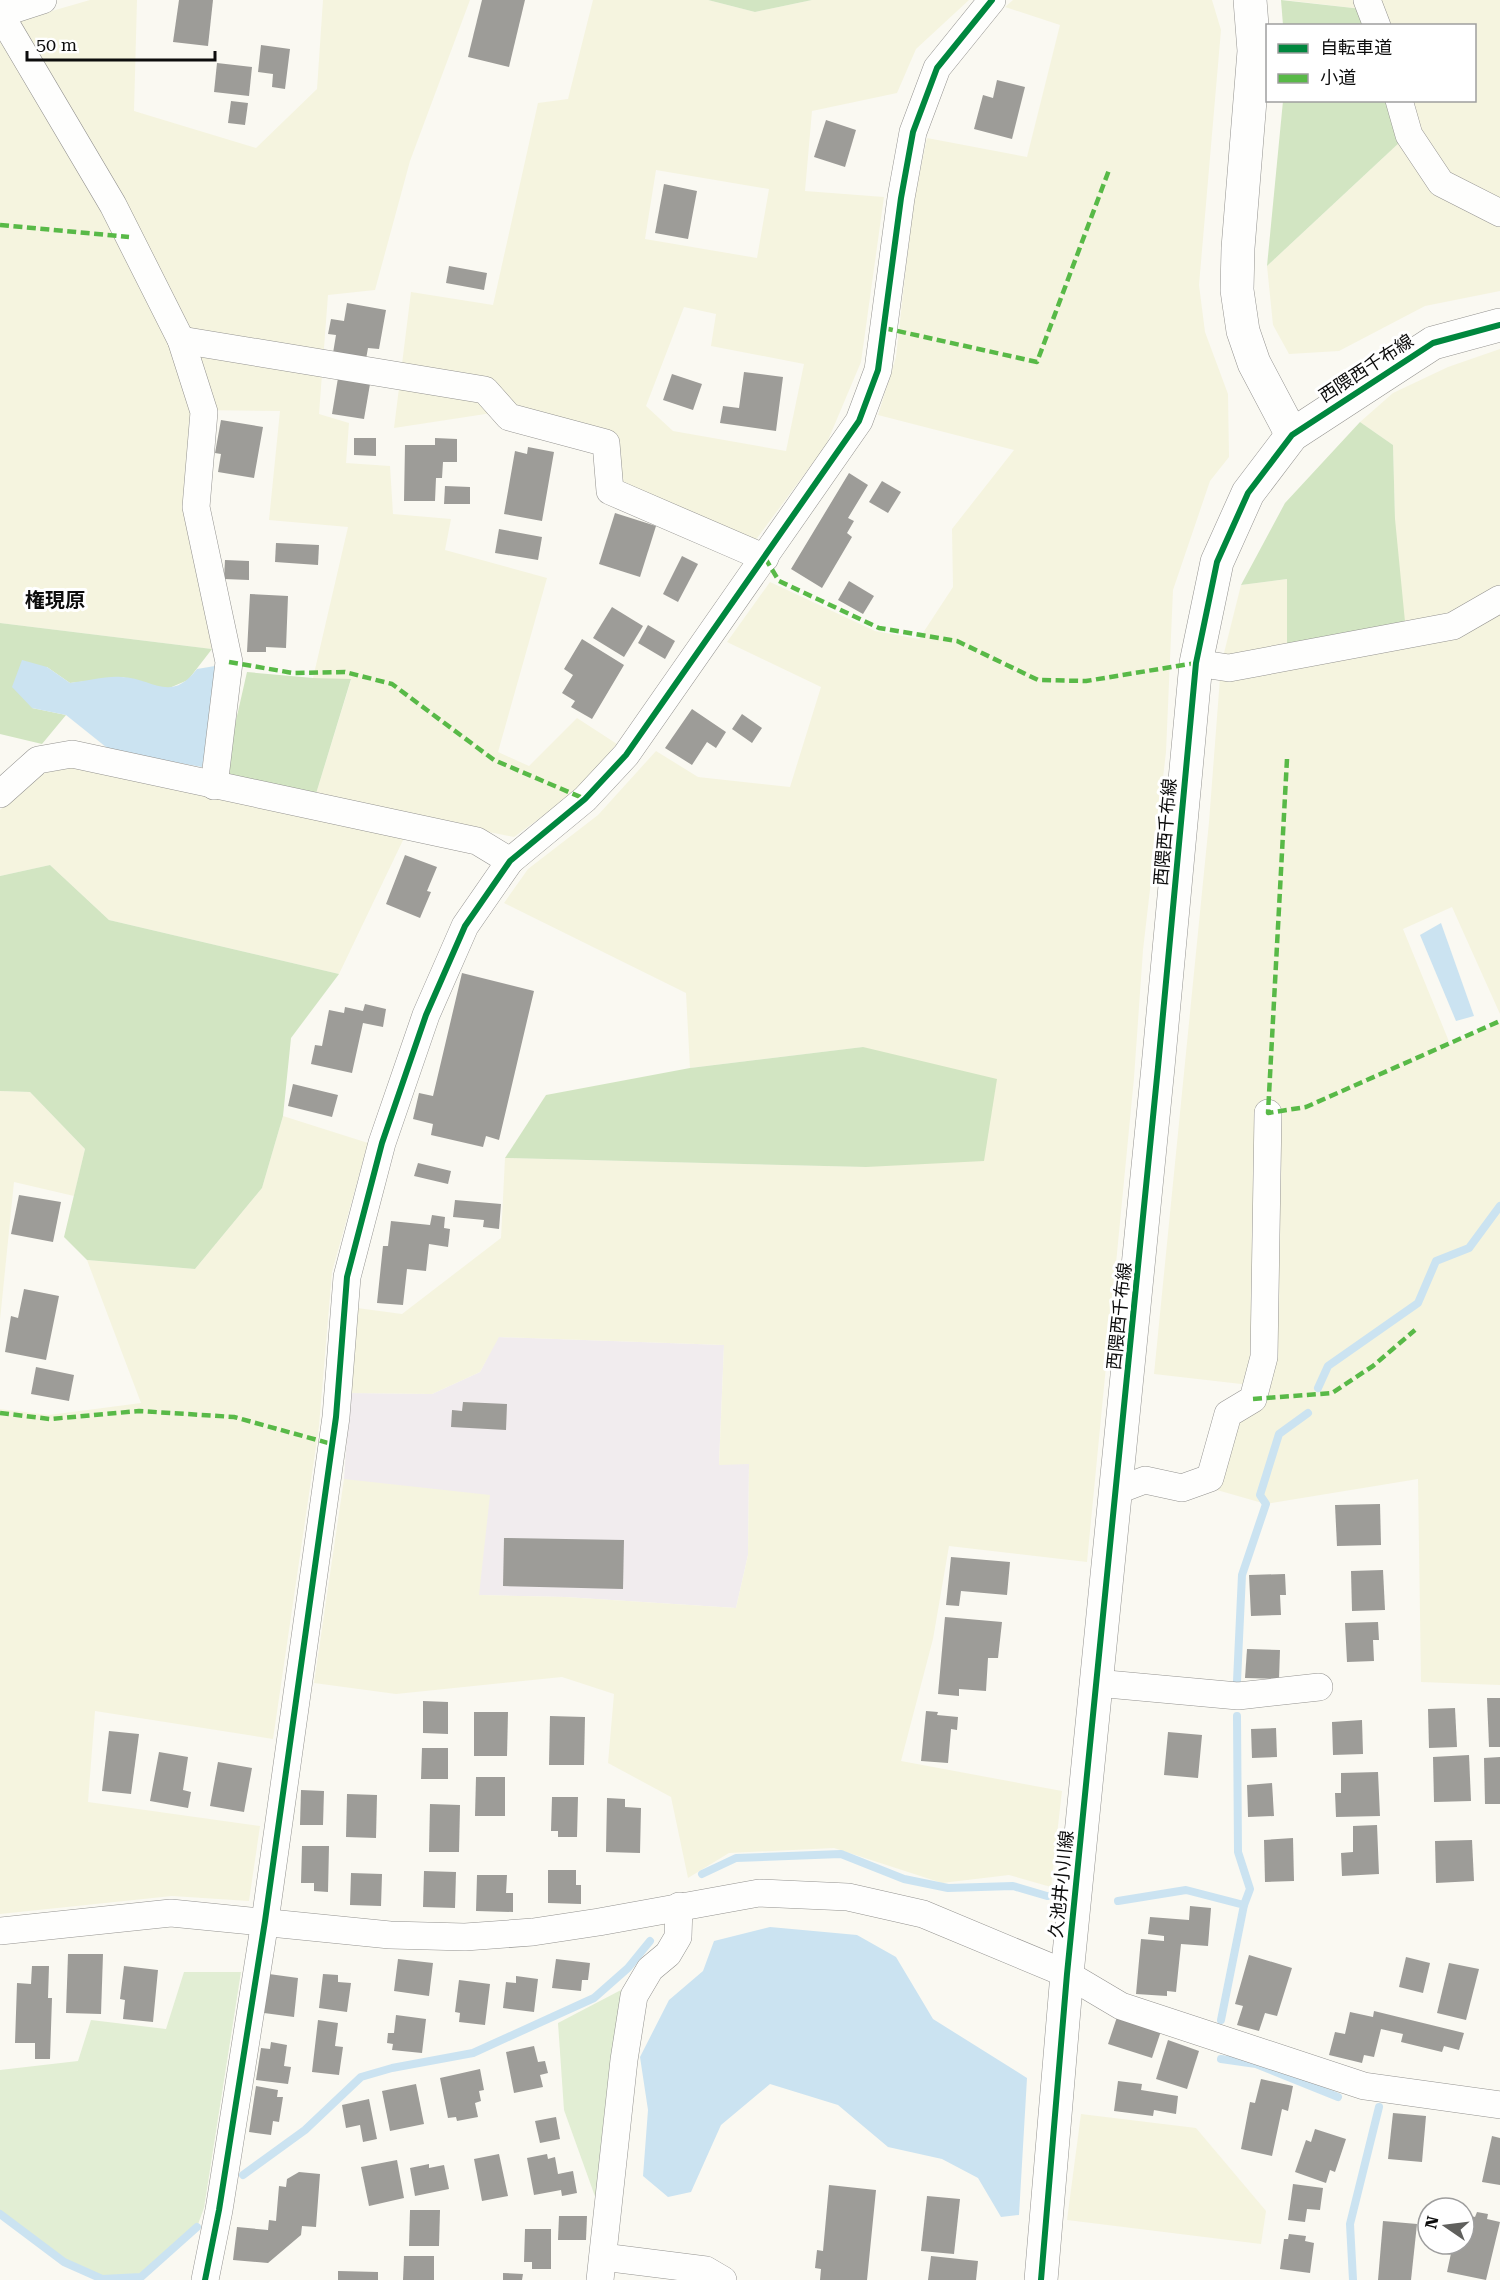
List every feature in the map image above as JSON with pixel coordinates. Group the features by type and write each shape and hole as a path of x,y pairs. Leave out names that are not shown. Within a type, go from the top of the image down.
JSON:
{"street":[{"path":"43,0 0,14 113,205 181,340 204,412 196,507 229,662 214,786"},
{"path":"205,2280 219,2210 265,1921 336,1417 347,1277 382,1143 426,1016 465,926 510,861 585,799 626,755 859,421 878,370 901,198 913,132 938,68 992,0"},
{"path":"1250,0 1254,51 1238,248 1237,290 1243,331 1254,363 1292,435"},
{"path":"1367,0 1376,24"},
{"path":"1400,102 1409,135 1441,183 1500,213"},
{"name":"西隈西千布線","path":"1116,1491 1196,663 1216,562 1248,493 1292,435 1433,343 1500,325"},
{"path":"181,340 485,390 509,417 606,443 610,491 765,558"},
{"path":"1196,663 1229,668 1453,626 1500,599"},
{"path":"0,794 38,760 72,754 477,842 510,861"},
{"path":"1116,1491 1145,1480 1182,1488 1210,1478 1228,1414 1253,1399 1264,1357 1268,1113"},
{"name":"久池井小川線","path":"1041,2280 1067,1974 1116,1491"},
{"path":"1096,1683 1238,1696 1319,1687"},
{"path":"0,1931 171,1913 390,1935 465,1937 533,1932 759,1893 848,1897 923,1914 1067,1974 1121,2006 1364,2086 1500,2105"},
{"path":"679,1906 678,1937 668,1954 650,1969 634,1996 624,2060 602,2268 706,2270 723,2280"}],"shaded area":[{"path":"498,1337 724,1345 719,1464 749,1464 748,1555 736,1608 565,1597 479,1595 344,1479 350,1393 432,1394 480,1372"}],"green space":[{"path":"90,0 137,0 134,111 256,148 317,89 323,0 470,0 410,161 375,290 328,295 319,414 349,423 346,463 390,466 393,514 451,519 445,550 547,578 498,752 529,766 577,718 617,744 574,793 514,837 315,797 351,680 313,678 348,527 269,520 280,411 194,410 189,510 212,649 0,623 0,26"},
{"path":"593,0 708,0 755,12 812,0 969,0 916,49 897,93 812,111 805,191 884,197 861,362 826,445 755,541 616,487 611,439 511,410 394,428 411,292 493,305 538,103 568,99","holes":["656,170 769,189 757,258 645,239","684,307 716,314 711,346 804,364 786,451 673,431 646,406"]},
{"path":"708,0 812,0 755,12"},
{"path":"1013,0 1212,0 1221,30 1199,285 1205,332 1228,394 1229,457 1210,481 1173,590 1166,752 1143,950 1134,1078 1087,1562 949,1546 933,1639 901,1761 1062,1791 1051,1887 1009,1875 942,1883 834,1848 729,1853 688,1878 671,1797 608,1763 614,1694 562,1677 396,1694 314,1683 344,1479 490,1495 479,1595 565,1597 736,1608 748,1555 749,1464 719,1465 724,1345 499,1337 480,1372 432,1394 350,1393 357,1308 402,1314 501,1238 505,1158 866,1167 863,1047 690,1068 686,993 504,903 528,869 598,815 656,751 698,777 790,787 821,687 727,642 770,582 875,631 919,639 953,587 952,529 1014,450 878,415 896,357 913,204 927,138 1027,157 1060,25 1005,7"},
{"path":"1281,0 1362,9 1367,24 1283,24"},
{"path":"1285,0 1356,0 1362,9"},
{"path":"1380,0 1500,0 1500,201 1447,175 1416,131 1407,102 1476,102 1476,24 1388,24"},
{"path":"1283,102 1388,102 1400,142 1267,266"},
{"path":"1400,142 1500,222 1500,291 1425,306 1339,351 1289,354 1273,325 1267,266"},
{"path":"1500,349 1500,1014 1452,907 1403,929 1450,1044 1500,1023 1500,1685 1421,1682 1418,1479 1266,1504 1203,1486 1250,1385 1154,1374 1209,822 1221,665 1241,585 1287,579 1287,654 1395,519 1393,445 1360,422 1393,393 1448,367"},
{"path":"1360,422 1393,445 1395,519 1406,632 1287,655 1287,579 1241,585 1285,503"},
{"path":"0,623 212,649 188,680 167,689 122,677 70,683 47,667 32,708 66,715 42,744 0,734"},
{"path":"247,672 351,679 315,797 224,773"},
{"path":"77,765 405,836 339,974 109,920 50,865 0,876 0,810 44,770"},
{"path":"50,865 109,920 339,974 291,1038 283,1116 262,1188 195,1269 87,1260 64,1237 85,1149 30,1092 0,1091 0,876"},
{"path":"863,1047 997,1079 984,1161 866,1167 505,1158 546,1095 690,1068"},
{"path":"0,1091 30,1092 85,1149 74,1196 14,1182 0,1320"},
{"path":"283,1116 368,1143 332,1272 319,1426 273,1739 95,1711 88,1802 260,1826 249,1901 172,1896 0,1914 0,1409 49,1415 141,1403 87,1260 195,1269 262,1188"},
{"path":"184,1972 241,1972 204,2208 197,2227 141,2277 102,2279 64,2262 0,2214 0,2070 78,2061 91,2020 166,2029"},
{"path":"621,1990 597,2202 564,2110 558,2023"},
{"path":"1081,2114 1196,2128 1266,2211 1261,2244 1067,2220"}],"water":[{"path":"22,660 47,667 70,683 121,677 170,687 187,679 197,669 215,666 214,705 202,767 111,751 66,715 32,708 12,687"},
{"path":"1441,923 1474,1016 1456,1021 1420,935"},
{"path":"770,1927 857,1935 896,1957 933,2019 1027,2078 1019,2215 1001,2217 978,2178 942,2159 888,2147 838,2105 770,2084 721,2125 691,2192 668,2197 643,2176 648,2110 640,2057 669,2000 703,1971 714,1941"}],"building":[{"path":"179,0 213,0 208,46 173,42"},
{"path":"482,0 525,0 509,67 468,57"},
{"path":"261,45 290,49 285,89 272,87 273,74 258,72"},
{"path":"217,63 252,67 249,96 214,92"},
{"path":"997,80 1025,87 1012,139 974,129 983,95 993,98"},
{"path":"231,101 248,103 245,125 228,123"},
{"path":"826,120 856,130 845,167 814,157"},
{"path":"664,184 697,191 688,239 655,233"},
{"path":"449,266 487,273 484,290 446,283"},
{"path":"347,303 386,310 379,349 368,348 366,359 333,353 336,335 328,334 331,319 344,321"},
{"path":"744,372 783,377 776,431 720,423 723,406 739,408"},
{"path":"672,374 702,384 693,410 663,400"},
{"path":"338,378 370,384 364,419 332,414"},
{"path":"221,420 263,427 254,478 218,472 221,454 215,453"},
{"path":"354,438 376,438 376,456 354,455"},
{"path":"435,438 457,439 457,462 443,462 442,478 436,478 435,501 404,501 405,445 435,445"},
{"path":"528,447 554,452 542,521 504,514 515,451 527,454"},
{"path":"849,473 868,485 848,518 854,521 847,533 852,537 822,588 791,569"},
{"path":"882,481 901,492 888,513 869,502"},
{"path":"445,486 470,487 470,504 444,504"},
{"path":"615,513 656,526 640,577 599,564"},
{"path":"499,529 542,537 538,560 495,553"},
{"path":"276,543 319,545 318,565 275,562"},
{"path":"682,556 698,564 678,602 663,594"},
{"path":"225,560 249,561 249,580 224,579"},
{"path":"849,581 874,596 863,614 838,600"},
{"path":"250,594 288,596 286,648 266,647 266,652 247,652"},
{"path":"612,607 643,626 624,657 593,638"},
{"path":"648,625 675,641 665,659 638,643"},
{"path":"582,639 624,665 592,719 571,707 575,701 562,693 573,675 564,669"},
{"path":"692,709 726,732 716,748 707,742 692,765 665,748"},
{"path":"742,714 762,728 752,743 732,729"},
{"path":"405,855 437,867 427,891 431,892 420,918 386,904"},
{"path":"462,973 534,991 499,1140 486,1136 483,1147 431,1135 433,1124 413,1119 419,1093 433,1096"},
{"path":"365,1004 386,1009 383,1027 363,1023 352,1073 311,1064 315,1045 322,1046 329,1010 344,1013 345,1007 363,1011"},
{"path":"293,1084 338,1095 332,1117 288,1106"},
{"path":"418,1163 451,1171 448,1184 414,1176"},
{"path":"19,1195 61,1202 53,1242 11,1234"},
{"path":"455,1200 501,1204 499,1229 483,1227 484,1220 453,1217"},
{"path":"432,1215 445,1217 444,1228 450,1229 448,1247 429,1244 426,1271 407,1269 403,1305 377,1303 383,1246 388,1246 391,1221 430,1225"},
{"path":"24,1289 59,1296 46,1360 5,1352 11,1316 18,1318"},
{"path":"36,1367 74,1375 69,1401 31,1394"},
{"path":"463,1402 507,1404 506,1430 451,1427 452,1410 462,1411"},
{"path":"1380,1504 1381,1545 1337,1546 1335,1505"},
{"path":"504,1538 624,1540 623,1589 503,1586"},
{"path":"951,1557 1010,1562 1007,1595 961,1591 959,1606 946,1605"},
{"path":"1383,1570 1385,1610 1352,1611 1351,1571"},
{"path":"1285,1574 1286,1595 1280,1595 1281,1615 1251,1616 1249,1575"},
{"path":"945,1617 1002,1622 998,1658 988,1658 986,1691 959,1689 959,1696 938,1694"},
{"path":"1378,1622 1379,1640 1373,1640 1374,1661 1347,1662 1345,1623"},
{"path":"1247,1649 1280,1650 1279,1679 1245,1678"},
{"path":"1487,1698 1500,1698 1500,1747 1489,1747"},
{"path":"423,1701 448,1702 448,1734 423,1733"},
{"path":"1455,1708 1457,1747 1429,1748 1428,1709"},
{"path":"926,1711 938,1712 937,1715 958,1717 957,1730 951,1729 948,1763 921,1761"},
{"path":"474,1712 508,1712 507,1756 474,1756"},
{"path":"550,1716 585,1717 584,1765 549,1765"},
{"path":"1362,1720 1363,1754 1333,1755 1332,1722"},
{"path":"1276,1728 1277,1757 1252,1758 1251,1729"},
{"path":"109,1731 139,1734 131,1794 102,1791"},
{"path":"1168,1732 1202,1735 1198,1778 1164,1775"},
{"path":"422,1748 448,1748 448,1779 421,1779"},
{"path":"159,1752 188,1757 183,1790 191,1792 188,1808 150,1801"},
{"path":"1469,1755 1471,1801 1434,1802 1433,1757"},
{"path":"1500,1757 1500,1804 1485,1804 1484,1758"},
{"path":"218,1762 252,1768 244,1812 210,1806"},
{"path":"1378,1772 1380,1816 1336,1817 1335,1793 1341,1793 1341,1773"},
{"path":"476,1777 505,1777 505,1816 475,1816"},
{"path":"1272,1783 1274,1816 1248,1817 1247,1785"},
{"path":"301,1790 324,1791 323,1825 300,1825"},
{"path":"347,1794 377,1795 376,1838 346,1837"},
{"path":"552,1797 578,1797 577,1837 558,1837 558,1831 551,1831"},
{"path":"607,1798 625,1799 625,1807 641,1808 640,1853 606,1852"},
{"path":"430,1804 460,1805 459,1852 429,1852"},
{"path":"1377,1825 1379,1874 1342,1876 1341,1853 1353,1852 1353,1826"},
{"path":"1293,1838 1294,1881 1265,1882 1264,1840"},
{"path":"1472,1840 1474,1881 1436,1883 1435,1841"},
{"path":"302,1846 329,1846 328,1892 314,1891 314,1883 301,1883"},
{"path":"548,1870 576,1870 576,1885 581,1885 581,1904 548,1903"},
{"path":"424,1871 456,1872 455,1908 423,1907"},
{"path":"351,1873 382,1874 381,1906 350,1905"},
{"path":"477,1875 507,1875 506,1893 513,1893 513,1912 476,1911"},
{"path":"1190,1906 1211,1908 1208,1946 1181,1944 1176,1992 1167,1991 1167,1996 1136,1994 1141,1939 1164,1941 1164,1936 1148,1934 1150,1917 1189,1920"},
{"path":"68,1954 103,1954 101,2014 66,2013"},
{"path":"1249,1955 1292,1968 1277,2016 1265,2013 1259,2031 1237,2025 1243,2006 1235,2004"},
{"path":"1406,1957 1430,1963 1423,1993 1399,1987"},
{"path":"398,1959 433,1963 429,1996 394,1991"},
{"path":"556,1959 590,1963 588,1980 582,1980 581,1991 552,1988"},
{"path":"1449,1963 1479,1969 1466,2020 1437,2013"},
{"path":"32,1966 49,1966 48,1998 52,1998 50,2059 35,2059 35,2043 15,2043 17,1983 31,1984"},
{"path":"124,1966 158,1970 153,2022 123,2019 125,2000 120,1999"},
{"path":"269,1974 298,1978 294,2017 264,2013"},
{"path":"323,1974 338,1975 338,1982 351,1983 347,2012 319,2008"},
{"path":"516,1976 538,1979 534,2012 503,2008 506,1982 516,1983"},
{"path":"459,1980 490,1984 485,2025 459,2022 460,2013 455,2012"},
{"path":"1374,2011 1464,2033 1459,2050 1444,2046 1442,2052 1401,2042 1403,2034 1381,2029 1374,2057 1364,2055 1362,2063 1329,2055 1335,2032 1345,2034 1350,2012 1373,2017"},
{"path":"396,2015 426,2019 422,2053 392,2050 393,2044 387,2043 388,2033 394,2033"},
{"path":"1117,2017 1161,2031 1152,2058 1108,2044"},
{"path":"318,2020 338,2023 335,2046 343,2047 339,2075 312,2072"},
{"path":"1168,2040 1199,2051 1187,2089 1156,2079"},
{"path":"271,2042 287,2045 284,2066 291,2067 288,2084 256,2080 261,2048 270,2049"},
{"path":"534,2046 538,2062 545,2061 548,2073 540,2075 543,2087 514,2093 506,2052"},
{"path":"480,2069 484,2090 479,2091 481,2101 475,2103 478,2117 457,2121 456,2117 448,2118 440,2078"},
{"path":"1261,2079 1293,2086 1288,2111 1282,2109 1272,2156 1241,2149 1250,2102 1255,2103"},
{"path":"1118,2081 1142,2084 1141,2090 1178,2096 1176,2114 1154,2110 1153,2116 1114,2111"},
{"path":"416,2084 424,2124 390,2131 382,2091"},
{"path":"256,2086 278,2090 277,2097 283,2097 279,2122 273,2121 271,2135 249,2132"},
{"path":"369,2099 377,2139 363,2142 360,2125 346,2128 342,2105"},
{"path":"1393,2113 1426,2116 1422,2162 1388,2159"},
{"path":"556,2117 560,2139 540,2143 535,2121"},
{"path":"1315,2129 1346,2139 1335,2172 1330,2170 1326,2183 1295,2172 1306,2140 1311,2142"},
{"path":"1492,2136 1500,2138 1500,2185 1482,2182"},
{"path":"499,2154 508,2196 482,2201 474,2159"},
{"path":"547,2154 548,2159 555,2157 558,2174 573,2171 577,2193 562,2196 561,2190 534,2195 527,2158"},
{"path":"397,2160 404,2198 369,2206 361,2167"},
{"path":"429,2164 429,2168 444,2165 449,2189 415,2196 410,2168"},
{"path":"299,2172 320,2174 316,2227 302,2226 301,2235 268,2263 233,2260 237,2227 268,2230 269,2220 276,2221 279,2186 286,2187 287,2179"},
{"path":"1293,2184 1323,2188 1320,2210 1307,2209 1305,2222 1288,2220"},
{"path":"829,2185 876,2190 867,2280 820,2280 821,2269 815,2268 817,2250 823,2251"},
{"path":"927,2196 960,2199 954,2254 921,2251"},
{"path":"410,2210 440,2210 439,2246 409,2246"},
{"path":"1477,2212 1488,2214 1487,2219 1500,2222 1486,2280 1447,2272 1450,2256 1476,2256"},
{"path":"559,2216 587,2216 586,2240 558,2240"},
{"path":"1383,2221 1416,2224 1411,2280 1378,2280"},
{"path":"525,2229 551,2229 551,2269 532,2269 532,2262 524,2262"},
{"path":"1289,2234 1306,2236 1305,2241 1314,2243 1310,2273 1280,2269 1284,2239 1288,2239"},
{"path":"404,2256 434,2256 434,2280 403,2280"},
{"path":"931,2256 978,2261 976,2280 928,2280"},
{"path":"338,2271 378,2272 378,2280 338,2280"},
{"path":"503,2273 523,2274 522,2280 503,2280"}],"waterway":[{"path":"1318,1388 1328,1366 1418,1303 1436,1261 1469,1248 1500,1206"},
{"path":"1237,1681 1242,1575 1266,1504 1260,1495 1279,1434 1308,1413"},
{"path":"1237,1716 1238,1852 1250,1889 1244,1905"},
{"path":"702,1874 736,1858 841,1854 904,1879 948,1888 1013,1886 1047,1896"},
{"path":"1118,1901 1186,1890 1244,1905 1221,2020"},
{"path":"243,2175 305,2130 361,2077 392,2068 473,2053 594,1998 628,1968 650,1941"},
{"path":"1221,2059 1256,2064 1338,2097"},
{"path":"1353,2280 1350,2224 1379,2107"},
{"path":"0,2214 64,2262 102,2279 141,2277 197,2227"}],"marked path":[{"path":"884,328 1037,362 1109,170"},
{"path":"0,225 129,237"},
{"path":"765,558 779,581 879,628 957,641 1038,680 1086,681 1196,663"},
{"path":"229,662 293,673 345,672 392,684 494,760 585,799"},
{"path":"1287,759 1268,1113 1306,1107 1500,1021"},
{"path":"1253,1399 1332,1393 1373,1366 1415,1330"},
{"path":"0,1413 50,1419 139,1411 234,1417 332,1444"}],"cycle path":[{"path":"205,2280 219,2210 265,1921 336,1417 347,1277 382,1143 426,1015 465,926 510,861 585,799 626,755 859,421 878,370 901,198 913,132 937,68 992,0"},
{"path":"1041,2280 1067,1974 1196,663 1217,562 1248,493 1292,435 1433,343 1500,325"}],"district":[{"name":"権現原","path":"55,600"}]}
